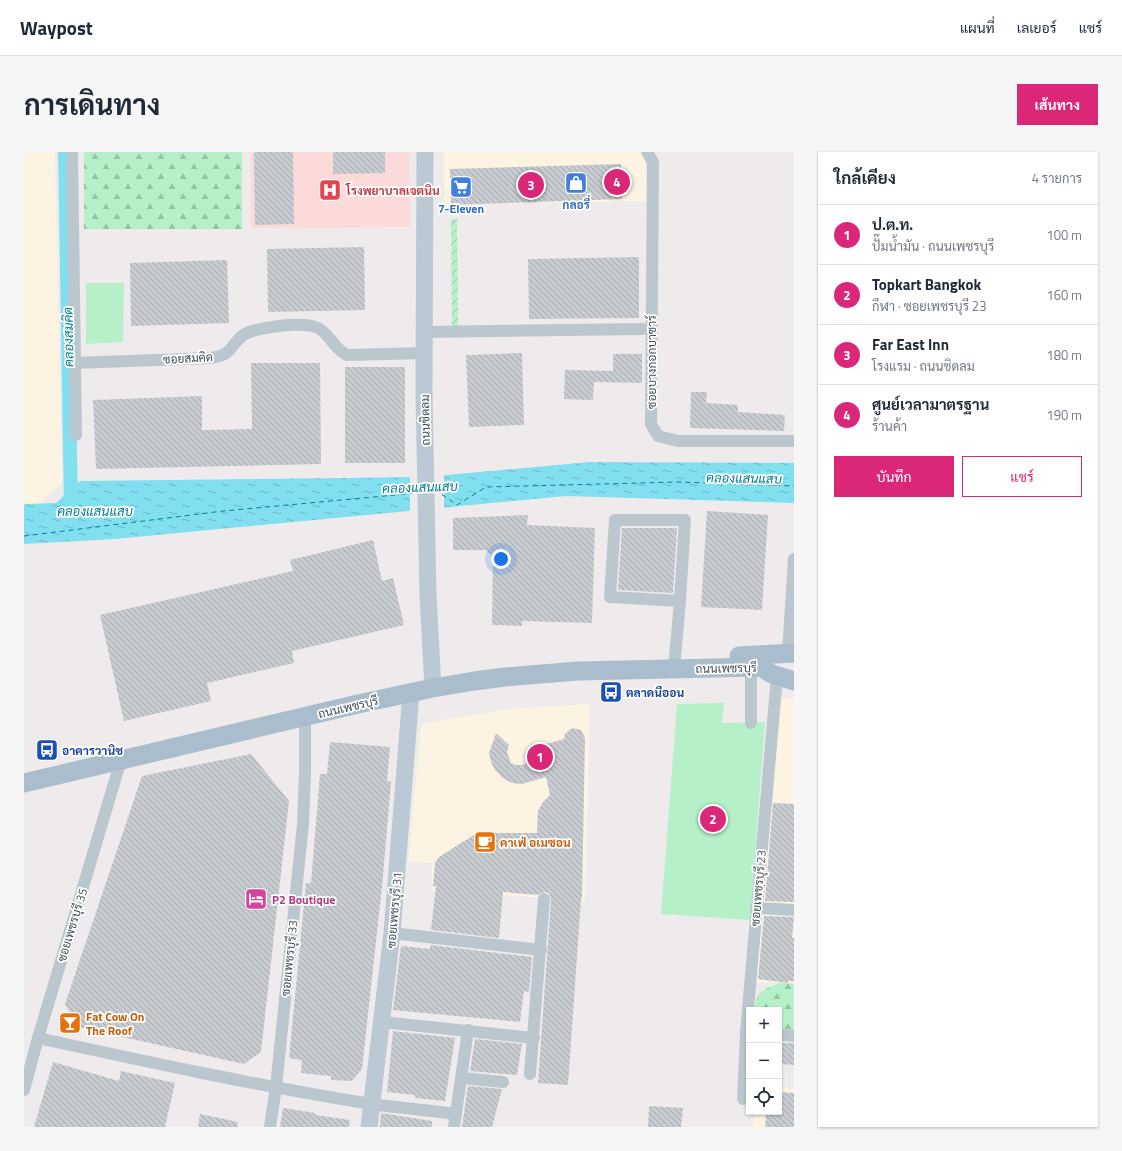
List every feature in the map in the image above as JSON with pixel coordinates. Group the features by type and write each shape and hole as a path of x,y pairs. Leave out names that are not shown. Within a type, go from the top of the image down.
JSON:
{"main road":[{"name":"ถนนเพชรบุรี","path":"676,669 694,660 791,653"},
{"name":"ถนนเพชรบุรี","path":"24,784 411,692 534,674 761,667 786,679"}],"street":[{"path":"72,152 76,436"},
{"name":"ถนนชิดลม","path":"425,152 424,394 428,596 433,688"},
{"name":"ซอยบางกอกบาซาร์","path":"647,152 653,162 651,424 658,436 678,441 794,441"},
{"name":"ซอยสมคิด","path":"74,363 211,358 223,356 231,350 243,336 255,331 282,325 316,327 324,333 341,352 347,355 425,353"},
{"path":"425,332 643,329"},
{"path":"676,669 685,520 615,520 610,597 680,601"},
{"path":"791,653 794,559"},
{"path":"751,667 751,723"},
{"name":"ซอยเพชรบุรี 23","path":"749,1007 756,908 786,679"},
{"name":"ซอยเพชรบุรี 31","path":"369,1127 392,933 411,692"},
{"name":"ซอยเพชรบุรี 33","path":"270,1127 276,1087 303,824 305,717"},
{"name":"ซอยเพชรบุรี 35","path":"24,1090 38,1038 121,760"},
{"path":"530,1074 544,899"},
{"path":"756,908 794,910"},
{"path":"392,933 541,950"},
{"path":"382,1022 534,1038"},
{"path":"454,1127 468,1030"},
{"path":"782,1034 794,1036"},
{"path":"38,1038 190,1072 372,1104 456,1114"},
{"name":"ซอยเพชรบุรี 23","path":"743,1099 746,1043"},
{"path":"462,1078 503,1082"}],"shaded area":[{"path":"24,152 55,152 62,482 40,504 24,504"},
{"name":"โรงพยาบาลเจตนิน","path":"251,152 409,152 410,227 251,228"},
{"path":"444,152 645,152 647,201 451,205 444,207"},
{"path":"779,698 794,698 794,983 753,982"},
{"path":"590,704 585,901 432,890 432,863 408,862 421,724 507,709"},
{"path":"782,1088 794,1089 794,1127 753,1127 754,1115 782,1115"}],"green space":[{"path":"84,152 242,152 242,229 84,229"},
{"path":"451,219 457,219 458,326 452,326"},
{"path":"86,283 124,283 123,342 86,344"},
{"path":"724,703 722,723 765,722 750,920 661,914 677,704"},
{"path":"781,983 794,984 794,1034 782,1033 782,1007 754,1007 762,991"}],"water":[{"name":"คลองแสนแสบ","path":"590,462 794,463 794,503 566,496 115,539 24,544 24,504 56,503 80,481 425,477"}],"pier":[{"path":"444,473 444,509 410,512 410,475"}],"building":[{"path":"254,152 293,152 294,224 255,225"},
{"path":"333,152 385,152 385,173 333,174"},
{"path":"621,164 622,199 451,205 450,169"},
{"path":"364,247 365,310 268,312 267,249"},
{"path":"639,257 639,318 529,319 528,259"},
{"path":"227,260 229,323 131,326 130,263"},
{"path":"522,353 524,425 469,427 466,355"},
{"path":"613,354 642,354 642,383 594,382 593,400 564,399 565,370 613,371"},
{"path":"251,363 320,363 321,464 96,469 93,400 202,396 202,430 252,429"},
{"path":"345,367 405,367 405,463 345,463"},
{"path":"691,392 707,392 706,403 738,405 738,412 785,415 784,431 690,428"},
{"path":"707,511 768,515 762,610 701,607"},
{"path":"528,515 527,525 595,528 592,623 522,621 522,626 492,625 493,557 486,550 453,550 453,518"},
{"path":"622,528 677,528 673,593 618,590"},
{"path":"373,540 382,581 393,578 404,625 292,651 294,663 207,683 211,701 124,721 100,615 293,571 290,560"},
{"path":"572,728 581,730 585,738 582,899 568,1085 538,1083 551,900 549,893 544,892 538,895 503,892 499,938 431,930 436,886 433,886 435,863 439,857 477,833 537,833 538,811 543,802 550,795 546,777 522,784 512,783 503,778 495,770 489,753 496,733 509,745 507,752 511,763 523,765 528,762 532,755 533,748 564,739 565,734"},
{"path":"330,742 390,747 387,781 391,782 382,887 362,1069 352,1081 331,1080 331,1076 301,1073 302,1060 289,1058 306,883 311,883 320,774 327,774"},
{"path":"251,754 289,801 261,1052 244,1064 78,1027 65,1004 142,776"},
{"path":"773,803 794,804 794,902 765,901"},
{"path":"764,916 794,917 792,938 794,938 794,981 788,981 788,983 758,979"},
{"path":"430,945 532,957 529,992 524,991 520,1022 393,1010 401,946 430,949"},
{"path":"393,1031 455,1038 445,1101 415,1098 415,1095 387,1092"},
{"path":"475,1039 522,1044 517,1075 470,1071"},
{"path":"782,1043 794,1043 794,1065 782,1064"},
{"path":"53,1062 119,1081 121,1071 175,1083 165,1127 34,1127"},
{"path":"468,1086 502,1089 492,1127 462,1127"},
{"path":"782,1092 794,1093 794,1127 765,1127 766,1115 782,1115"},
{"path":"649,1106 683,1108 681,1127 648,1127"},
{"path":"283,1108 315,1113 315,1115 350,1120 349,1127 280,1127"},
{"path":"381,1113 432,1121 432,1127 380,1127"},
{"path":"200,1114 238,1122 237,1127 198,1127"}],"waterway":[{"name":"คลองสมคิด","path":"65,152 71,508"}],"ferry route":[{"path":"434,491 437,491 457,505 486,487 678,482 794,486"},
{"path":"24,536 223,511 417,493"}],"place":[{"name":"ศูนย์เวลามาตรฐาน","path":"617,182"},
{"name":"กลอรี่","path":"576,183"},
{"name":"Far East Inn","path":"531,185"},
{"name":"7-Eleven","path":"461,187"},
{"name":"โรงพยาบาลเจตนิน","path":"330,190"},
{"name":"ตลาดนีออน","path":"611,692"},
{"name":"อาคารวานิช","path":"47,750"},
{"name":"ป.ต.ท.","path":"540,757"},
{"name":"Topkart Bangkok","path":"713,819"},
{"name":"คาเฟ่ อเมซอน","path":"485,842"},
{"name":"P2 Boutique","path":"256,899"},
{"name":"Fat Cow On The Roof","path":"70,1023"}]}
